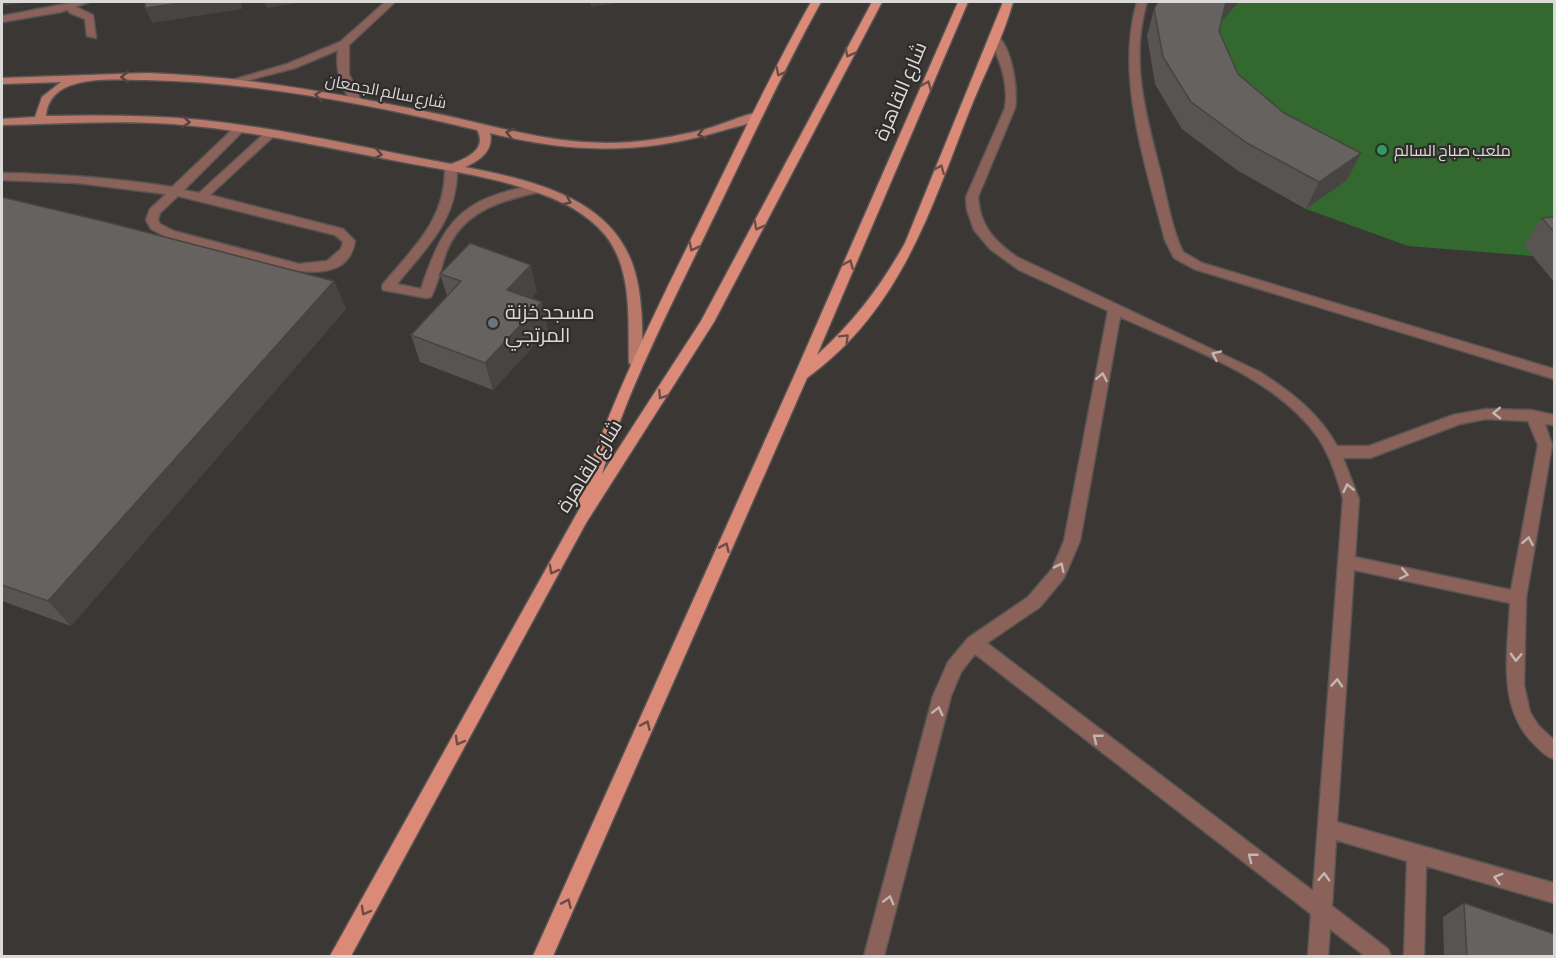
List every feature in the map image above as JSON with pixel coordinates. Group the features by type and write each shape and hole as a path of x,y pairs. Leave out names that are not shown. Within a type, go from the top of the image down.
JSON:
{"main road":[{"path":"581,519 598,460 636,363 816,2"},
{"name":"شارع القاهرة","path":"340,957 581,519 707,322 877,2"},
{"name":"شارع القاهرة","path":"543,957 801,376 963,2"},
{"path":"801,376 833,350 859,324 881,297 898,268 915,232 1008,2"}],"street":[{"path":"2,19 70,7 84,2"},
{"path":"230,82 291,66 344,44 390,2"},
{"path":"1142,2 1136,19 1133,41 1134,90 1171,240 1178,255 1198,266 1554,374"},
{"path":"70,7 73,11 90,17 92,36"},
{"path":"994,37 1011,74 1013,97 972,197 972,211 977,226 988,242 1003,255 1023,267 1232,363 1267,382 1297,404 1321,431 1336,452 1345,473 1351,499 1318,957"},
{"path":"344,44 340,59 341,73 346,87 356,101"},
{"name":"شارع سالم الجمعان","path":"2,81 155,77 230,82 356,101 557,144 615,147 645,145 702,135 758,115"},
{"path":"40,119 40,112 47,98 76,78"},
{"path":"2,122 40,119 143,119 271,133 451,168 535,189 571,202 594,218 612,236 625,257 632,281 636,363"},
{"path":"451,168 465,164 483,149 487,141 486,133 480,126"},
{"path":"2,177 89,181 175,192 201,196 339,232 349,241 345,254 330,265 309,269 161,231 152,220 154,212 175,192 239,129"},
{"path":"201,196 271,133"},
{"path":"451,168 452,193 440,220 388,287 426,294 445,239 454,226 481,206 517,192 535,189"},
{"path":"874,957 942,696 954,667 974,643 1034,602 1058,573 1072,541 1115,309"},
{"path":"1336,452 1377,450 1472,416 1501,413 1531,415 1554,420"},
{"path":"1531,415 1539,426 1545,445 1518,598 1517,700 1522,715 1532,731 1554,751"},
{"path":"1346,562 1518,598"},
{"path":"974,643 1381,957"},
{"path":"1326,828 1554,893"},
{"path":"1414,957 1417,854"}],"green space":[{"name":"ملعب صباح السالم","path":"1165,2 1554,2 1554,282 1533,256 1408,246 1306,209 1237,170 1182,129 1155,84"}],"building":[{"path":"145,2 187,2 145,8"},
{"path":"1158,2 1226,2 1219,31 1238,74 1284,113 1361,153 1319,182 1247,143 1191,102 1163,57 1154,9"},
{"path":"2,197 334,281 48,601 2,585"},
{"path":"1554,217 1554,232 1542,218"},
{"name":"مسجد خزنة المرتجي","path":"470,243 531,265 507,290 542,302 485,363 411,335 461,281 440,274"},
{"path":"1464,903 1554,934 1554,957 1467,957"}],"place":[{"name":"ملعب صباح السالم","path":"1382,150"},
{"name":"مسجد خزنة المرتجي","path":"493,323"}]}
